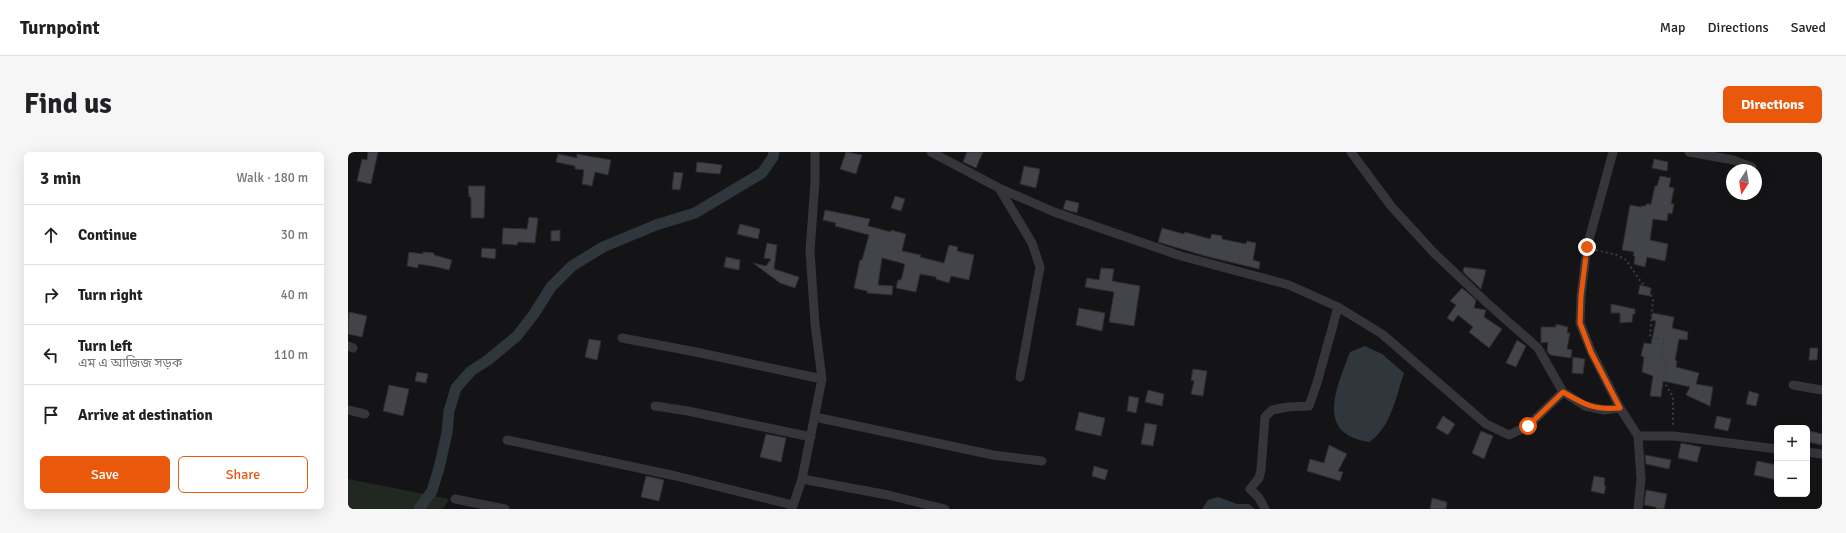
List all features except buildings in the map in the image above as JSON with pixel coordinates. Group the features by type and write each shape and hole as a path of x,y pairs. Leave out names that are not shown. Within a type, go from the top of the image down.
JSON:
{"street":[{"path":"507,440 676,476 792,507 802,479 822,379 815,324 810,251 815,182 815,152"},
{"path":"930,152 999,188 1054,212 1181,256 1289,285 1338,307 1382,334 1486,424 1509,435 1528,426 1563,392"},
{"path":"1351,152 1390,206 1434,253 1538,348 1563,392 1585,406 1604,410 1620,408"},
{"path":"1613,152 1587,247 1581,296 1580,323 1591,352 1620,408 1638,436 1641,479 1638,509"},
{"path":"1689,152 1733,160 1744,164"},
{"path":"999,188 1032,243 1040,267 1020,377"},
{"path":"1265,509 1259,498 1250,489 1259,478 1261,470 1265,417 1272,410 1288,406 1309,406 1317,383 1338,307"},
{"path":"622,338 822,379"},
{"path":"1793,385 1822,390"},
{"path":"655,406 688,411 811,437"},
{"path":"348,410 365,414"},
{"path":"815,417 993,455 1042,461"},
{"path":"1638,436 1674,436 1774,449"},
{"path":"1810,452 1822,454"},
{"path":"802,479 888,495 945,509"},
{"path":"455,499 505,509"}],"path":[{"path":"1587,247 1606,254 1617,255 1626,260 1641,282 1649,290 1653,300 1650,338 1664,340 1661,356 1666,361 1663,380 1673,397 1674,436"}],"shaded area":[{"path":"1365,346 1382,354 1404,373 1388,420 1383,429 1369,442 1352,437 1341,429 1335,419 1334,407 1340,380 1350,352"},
{"path":"348,479 449,499 443,509 348,509"},
{"path":"1218,497 1237,504 1249,504 1255,509 1202,509 1208,500"}],"waterway":[{"path":"419,509 432,491 439,468 447,433 449,411 456,388 471,371 488,360 517,336 534,314 551,287 572,266 603,247 656,225 695,213 762,173 773,157 774,152"}],"route":[{"path":"1528,426 1563,392 1585,406 1604,410 1620,408 1591,352 1580,323 1581,296 1587,247"}]}
